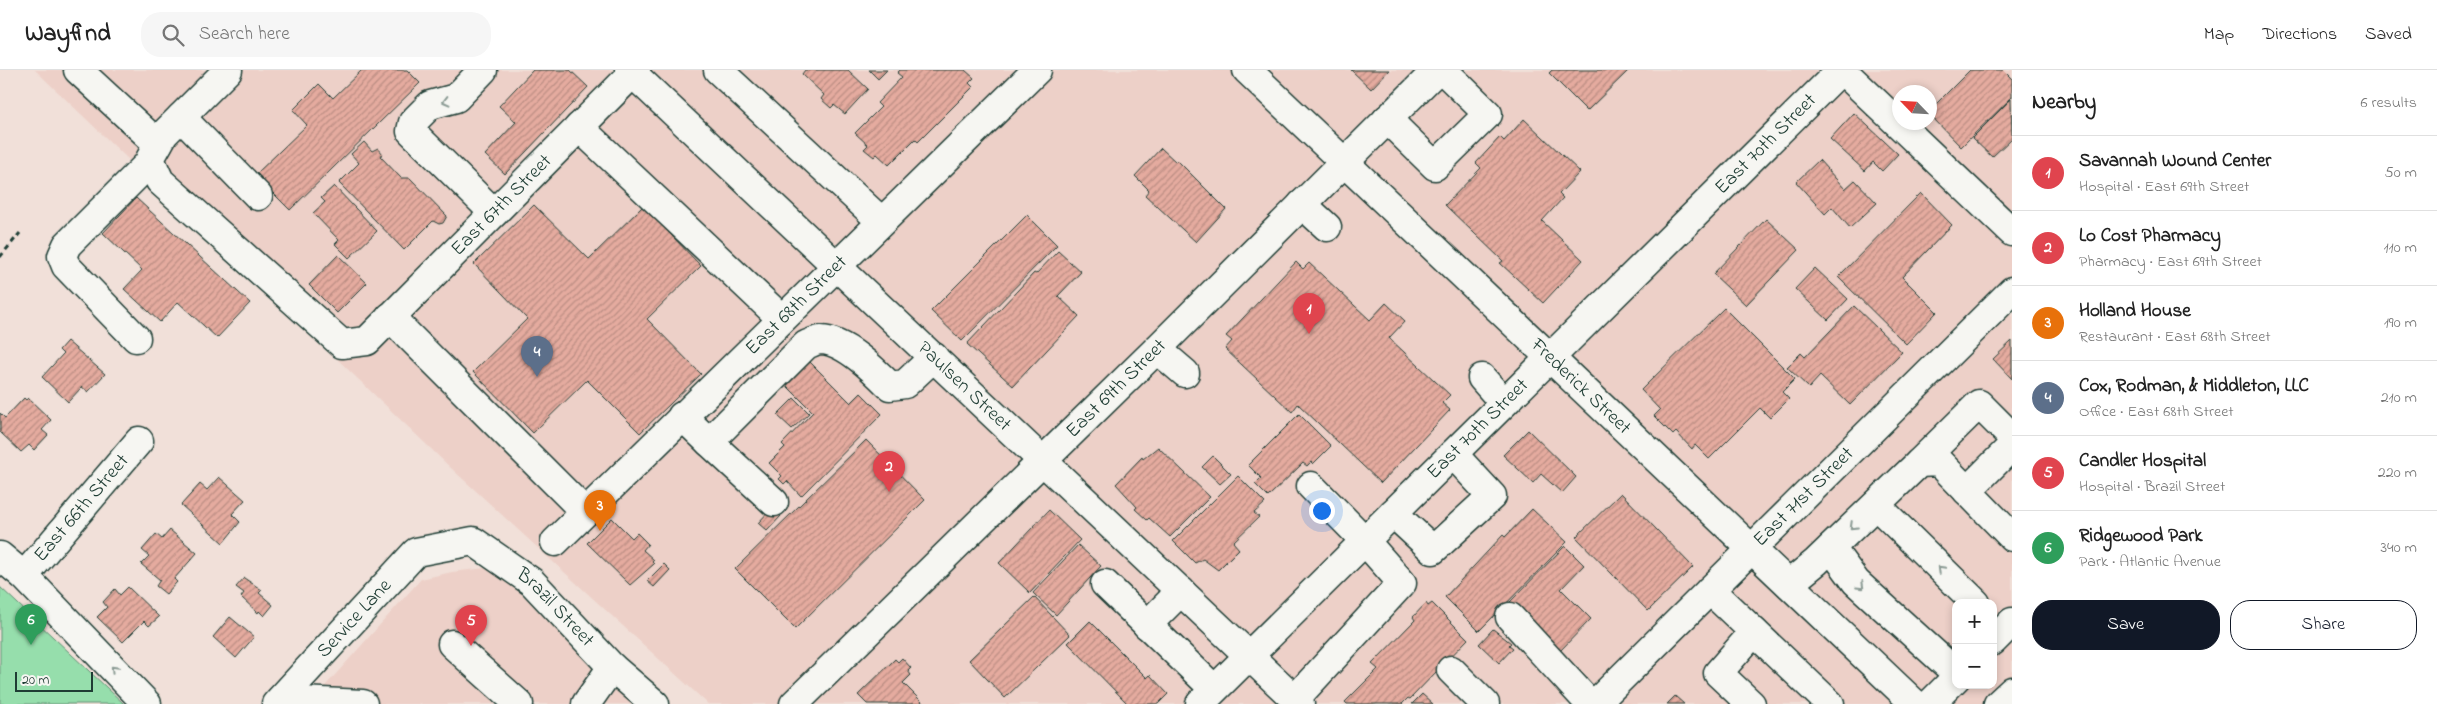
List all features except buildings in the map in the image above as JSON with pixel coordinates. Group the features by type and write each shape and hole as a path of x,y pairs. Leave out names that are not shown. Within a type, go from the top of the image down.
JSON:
{"street":[{"path":"78,70 163,139 258,196"},
{"path":"136,338 66,266 62,256 66,245 228,70"},
{"path":"483,70 456,98 430,105 413,122 411,131 494,213"},
{"path":"718,70 881,221"},
{"name":"East 68th Street","path":"555,542 1035,70"},
{"name":"Frederick Street","path":"1246,70 1915,704"},
{"name":"East 69th Street","path":"794,704 1157,349 1437,70"},
{"path":"1387,119 1435,166 1488,114 1443,70"},
{"path":"1841,70 2009,222"},
{"name":"East 70th Street","path":"1207,697 1841,70"},
{"name":"East 67th Street","path":"163,139 160,181 342,344 367,340 633,71"},
{"name":"Paulsen Street","path":"633,71 1298,701"},
{"path":"579,127 782,319"},
{"path":"1302,204 1327,227"},
{"name":"East 71st Street","path":"1595,704 2012,291"},
{"path":"390,317 585,512"},
{"path":"710,442 806,345 819,340 836,342 872,368 890,386 905,384 934,357"},
{"path":"1157,349 1185,373"},
{"path":"1482,378 1504,403"},
{"path":"1789,584 1831,548 1979,404 2012,437"},
{"path":"682,416 774,502"},
{"name":"East 66th Street","path":"24,576 139,441"},
{"path":"1967,491 2012,446"},
{"path":"1393,513 1433,550 1492,496 1453,454"},
{"path":"1919,463 1938,462 2012,537"},
{"path":"1298,701 1402,583 1365,541 1310,486"},
{"path":"1876,505 1972,599"},
{"name":"Brazil Street","path":"441,547 473,541 532,582 612,667 655,704"},
{"name":"Service Lane","path":"278,702 416,552 441,547"},
{"path":"1831,548 1856,582 1952,669"},
{"path":"0,556 24,576 148,704"},
{"path":"1105,584 1148,625 1207,697"},
{"path":"1710,590 1830,704"},
{"path":"1148,625 1181,591"},
{"path":"1510,617 1590,704"},
{"path":"1751,704 1718,673 1754,632"},
{"path":"452,644 519,704"},
{"path":"586,704 612,667"},
{"path":"1451,670 1485,704"},
{"path":"1930,704 1952,682"},
{"path":"1998,704 2012,691"},
{"path":"278,702 363,704"}],"path":[{"path":"0,257 20,232"}],"shaded area":[{"path":"35,70 2012,70 2012,704 708,704 452,469"},
{"path":"486,568 516,588 644,704 309,704 421,579 452,572"}],"green space":[{"path":"0,587 124,704 0,704"}],"place":[{"name":"Savannah Wound Center","path":"1309,334"},
{"name":"Cox, Rodman, & Middleton, LLC","path":"537,377"},
{"name":"Lo Cost Pharmacy","path":"889,492"},
{"name":"Holland House","path":"600,531"},
{"name":"Ridgewood Park","path":"31,645"},
{"name":"Candler Hospital","path":"471,646"}]}
